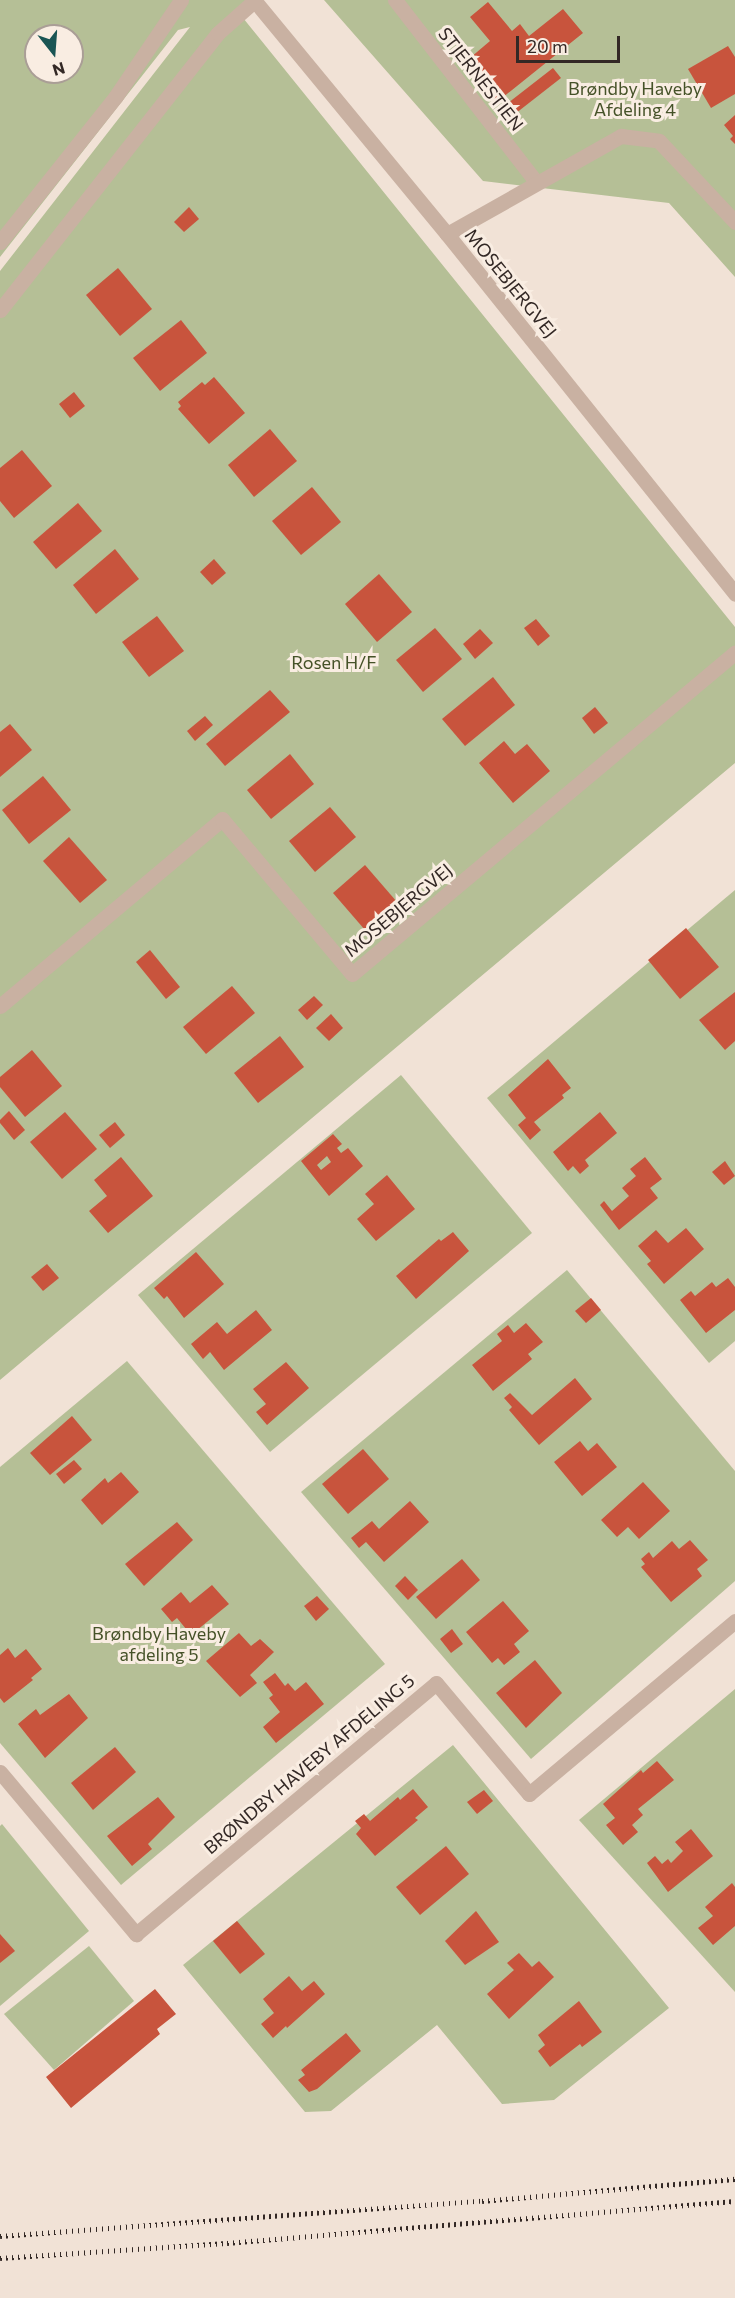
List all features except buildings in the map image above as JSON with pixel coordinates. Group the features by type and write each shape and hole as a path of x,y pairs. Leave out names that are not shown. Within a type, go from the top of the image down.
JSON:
{"street":[{"path":"0,242 116,96 181,0"},
{"path":"0,310 218,33 254,0"},
{"name":"MOSEBJERGVEJ","path":"254,0 447,234 735,594"},
{"name":"STJERNESTIEN","path":"395,0 536,182"},
{"path":"447,234 621,136 659,141 735,222"},
{"name":"MOSEBJERGVEJ","path":"0,1006 222,819 352,974 735,653"},
{"name":"BRØNDBY HAVEBY AFDELING 5","path":"0,1772 136,1934 436,1683 529,1794 735,1622"}],"green space":[{"name":"Rosen H/F","path":"0,0 251,0 239,13 735,627 735,763 0,1380 0,271 190,27 178,30 0,257"},
{"name":"Brøndby Haveby Afdeling 4","path":"324,0 735,0 735,277 669,203 483,181"},
{"path":"735,890 735,1341 709,1363 487,1098"},
{"path":"401,1075 532,1233 270,1452 138,1295"},
{"path":"567,1270 735,1471 735,1581 531,1759 301,1492"},
{"name":"Brøndby Haveby afdeling 5","path":"127,1361 385,1664 121,1885 0,1743 0,1467"},
{"path":"735,1689 735,1992 579,1820"},
{"path":"453,1745 669,2008 554,2100 502,2104 437,2025 331,2111 305,2112 183,1965"},
{"path":"2,1824 89,1931 0,2006 0,1826"},
{"path":"89,1946 134,2001 54,2070 4,2014"}],"railway":[{"path":"0,2236 482,2201 735,2179"},
{"path":"0,2258 227,2243 735,2201"}]}
